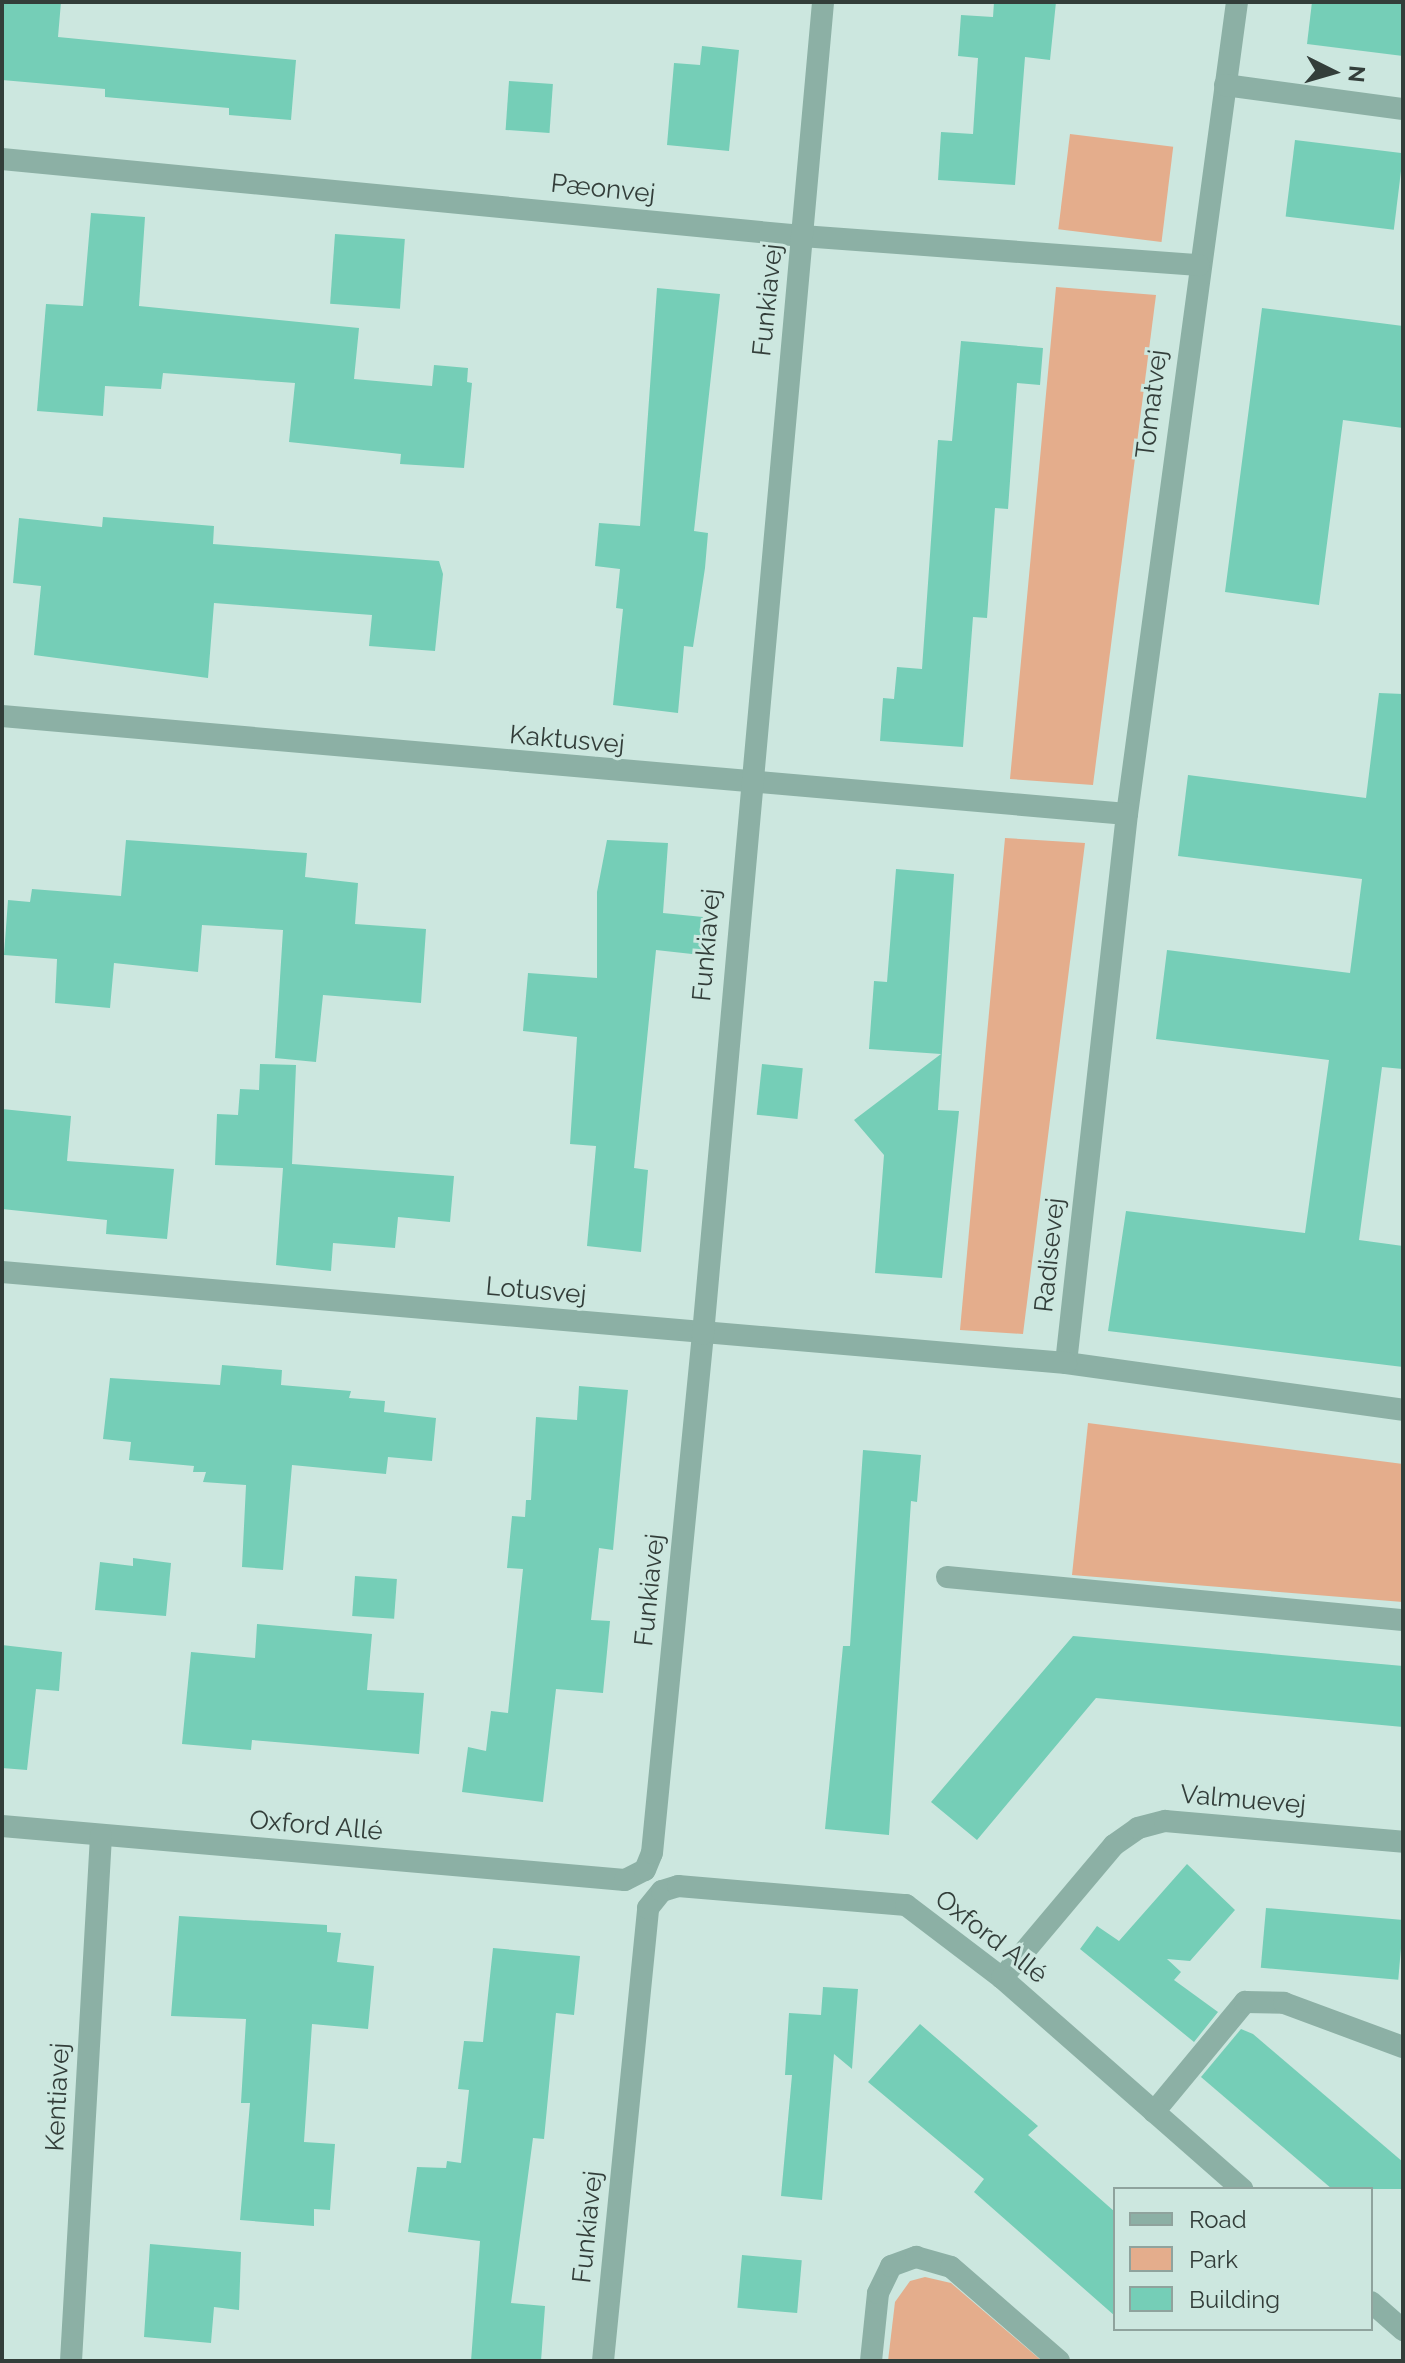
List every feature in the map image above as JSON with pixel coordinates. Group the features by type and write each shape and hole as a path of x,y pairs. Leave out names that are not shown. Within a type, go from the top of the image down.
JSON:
{"street":[{"name":"Funkiavej","path":"625,1880 645,1870 652,1853 703,1334 749,785 823,2"},
{"name":"Tomatvej","path":"1127,814 1237,2"},
{"path":"1225,85 1403,109"},
{"name":"Pæonvej","path":"2,159 802,236 1199,265"},
{"name":"Kaktusvej","path":"2,716 749,785 1127,814"},
{"name":"Radisevej","path":"1066,1363 1127,814"},
{"name":"Lotusvej","path":"2,1272 1066,1363"},
{"path":"1066,1363 1403,1410"},
{"path":"947,1577 1403,1620"},
{"name":"Valmuevej","path":"1002,1978 1114,1845 1138,1828 1165,1821 1403,1842"},
{"name":"Oxford Allé","path":"2,1826 625,1880"},
{"name":"Kentiavej","path":"71,2361 101,1836"},
{"name":"Oxford Allé","path":"648,1908 662,1891 678,1886 906,1905 1002,1978 1240,2187"},
{"name":"Funkiavej","path":"603,2361 648,1908"},
{"path":"1154,2112 1245,2002 1284,2003 1403,2047"},
{"path":"871,2361 878,2293 891,2266 916,2257 951,2267 1059,2361"},
{"path":"1373,2304 1403,2330"}],"green space":[{"path":"1070,134 1173,147 1162,242 1058,229"},
{"path":"1056,287 1156,295 1093,785 1010,779"},
{"path":"1005,838 1085,843 1023,1334 960,1330"},
{"path":"1088,1423 1403,1464 1403,1602 1072,1575"},
{"path":"925,2277 951,2283 1042,2361 888,2361 895,2302 910,2281"}],"building":[{"path":"2,2 61,2 58,37 296,60 291,120 229,115 229,108 105,97 105,89 2,80"},
{"path":"994,2 1056,2 1050,60 1025,57 1015,185 938,180 941,132 973,134 978,58 958,56 961,15 993,17"},
{"path":"1312,2 1403,2 1403,56 1307,44"},
{"path":"702,46 739,50 729,151 667,145 674,63 700,65"},
{"path":"509,81 553,84 549,133 506,130"},
{"path":"1295,140 1403,153 1394,230 1286,216"},
{"path":"91,213 145,217 139,306 359,328 354,379 432,386 434,365 468,368 467,382 472,383 464,468 400,464 401,454 289,442 295,383 163,373 161,389 105,386 103,416 37,411 46,304 83,306"},
{"path":"335,234 405,239 400,309 330,304"},
{"path":"657,288 720,294 694,531 708,533 705,568 693,647 684,646 678,713 613,705 623,609 616,608 620,569 595,566 599,523 640,526"},
{"path":"1262,308 1403,326 1403,428 1343,420 1319,605 1225,592"},
{"path":"961,341 1043,348 1040,385 1017,383 1008,509 995,508 987,618 973,617 963,747 880,741 883,698 894,699 897,667 922,669 938,440 952,441"},
{"path":"103,517 214,526 213,544 439,561 443,574 435,651 369,646 372,615 214,603 208,678 34,655 41,586 13,583 19,518 102,527"},
{"path":"1379,693 1403,694 1403,1069 1382,1067 1359,1240 1403,1246 1403,1367 1108,1331 1126,1211 1305,1233 1329,1060 1156,1039 1167,950 1350,973 1362,879 1178,856 1188,775 1366,798"},
{"path":"126,840 307,853 305,877 358,883 355,924 426,929 421,1003 323,995 316,1062 275,1058 283,930 202,925 198,972 114,963 110,1008 55,1003 57,959 4,955 8,900 30,902 32,889 121,896"},
{"path":"607,840 668,843 663,913 703,917 701,955 656,950 634,1168 648,1170 641,1252 587,1246 596,1146 570,1144 577,1037 523,1031 528,973 597,978 597,892"},
{"path":"896,869 954,874 938,1110 959,1111 942,1278 875,1273 884,1155 854,1120 941,1054 869,1049 874,981 887,982"},
{"path":"260,1064 296,1065 292,1164 454,1176 450,1222 398,1217 395,1248 333,1243 331,1271 276,1265 283,1168 215,1165 217,1114 238,1115 240,1089 259,1090"},
{"path":"762,1064 803,1068 797,1119 757,1115"},
{"path":"2,1109 71,1116 67,1161 174,1169 167,1239 106,1234 107,1220 2,1209"},
{"path":"222,1365 282,1370 281,1385 351,1391 349,1398 385,1401 384,1412 436,1418 432,1461 388,1457 386,1474 292,1465 283,1570 242,1567 246,1485 203,1482 206,1472 193,1472 194,1466 129,1460 131,1442 103,1439 110,1378 220,1385"},
{"path":"579,1386 628,1390 613,1550 599,1548 591,1620 610,1621 603,1693 556,1689 543,1802 462,1792 468,1747 486,1751 491,1711 508,1713 523,1569 507,1568 512,1516 525,1517 526,1500 531,1500 536,1417 577,1420"},
{"path":"863,1450 921,1455 917,1502 911,1501 889,1835 825,1829 843,1646 850,1646"},
{"path":"133,1558 171,1563 166,1616 95,1610 100,1562 133,1566"},
{"path":"355,1576 397,1579 394,1619 352,1616"},
{"path":"257,1624 372,1634 367,1690 424,1693 419,1754 252,1740 251,1750 182,1744 191,1652 255,1658"},
{"path":"1073,1636 1403,1666 1403,1727 1096,1698 977,1840 931,1802"},
{"path":"2,1645 62,1652 59,1691 36,1689 27,1770 2,1768"},
{"path":"1187,1864 1235,1910 1190,1961 1167,1959 1181,1972 1174,1980 1218,2012 1194,2042 1080,1949 1097,1926 1119,1941"},
{"path":"1266,1908 1403,1920 1398,1980 1261,1968"},
{"path":"179,1916 327,1925 327,1932 341,1933 337,1962 374,1966 368,2029 312,2024 304,2142 335,2144 330,2210 314,2209 314,2226 240,2220 250,2103 241,2103 246,2019 171,2016"},
{"path":"493,1948 580,1956 574,2015 556,2013 544,2139 533,2138 511,2303 545,2306 541,2361 471,2361 480,2241 408,2232 417,2167 446,2168 447,2161 461,2163 469,2090 458,2089 464,2041 483,2042"},
{"path":"823,1987 858,1989 852,2069 834,2054 822,2200 781,2196 792,2075 785,2075 789,2013 821,2015"},
{"path":"920,2024 1038,2126 1028,2135 1113,2210 1113,2314 974,2192 984,2179 868,2082"},
{"path":"1241,2029 1253,2034 1403,2162 1403,2189 1330,2187 1201,2077"},
{"path":"150,2244 241,2252 239,2310 214,2307 211,2343 144,2337"},
{"path":"742,2255 802,2260 797,2313 737,2308"}]}
